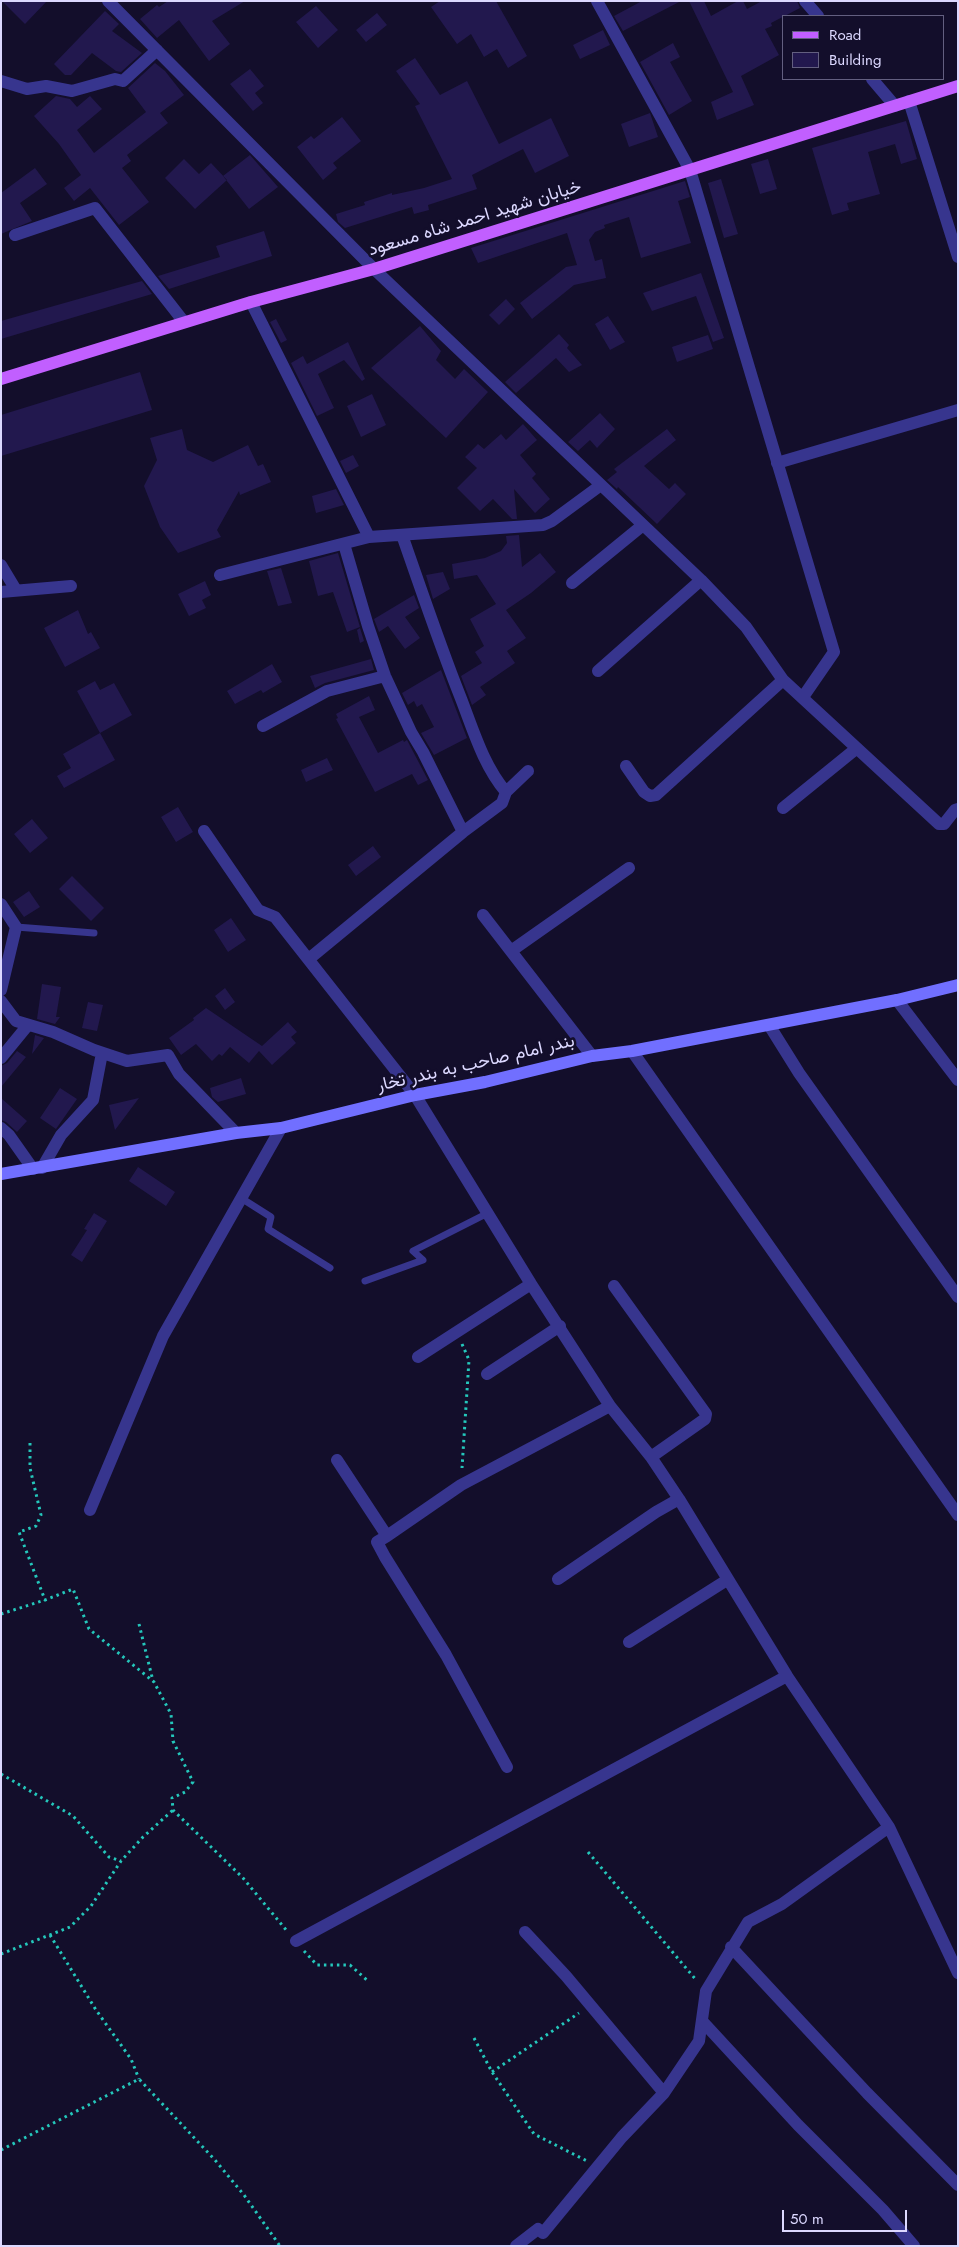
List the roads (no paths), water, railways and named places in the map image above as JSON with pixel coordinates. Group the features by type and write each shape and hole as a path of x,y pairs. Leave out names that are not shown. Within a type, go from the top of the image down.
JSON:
{"main road":[{"name":"خیابان شهید احمد شاه مسعود","path":"1,379 251,302 374,269 958,86"},
{"name":"بندر امام صاحب به بندر تخار","path":"1,1174 236,1133 281,1128 415,1095 485,1082 592,1056 632,1051 770,1025 897,1000 958,984"}],"street":[{"path":"108,1 374,269 701,580 746,628 783,680 940,824 944,824 954,810 958,809"},
{"path":"597,1 690,170 834,652 802,697"},
{"path":"805,1 817,15"},
{"path":"1,81 27,89 46,86 72,91 115,79 123,81 156,50"},
{"path":"873,80 895,106"},
{"path":"909,101 958,258"},
{"path":"15,235 95,208 184,322"},
{"path":"251,302 369,537"},
{"path":"777,463 958,410"},
{"path":"220,575 369,537 543,525 552,521 601,485"},
{"path":"572,584 643,525"},
{"path":"402,535 451,675 478,743 498,783 506,792"},
{"path":"344,544 385,676 411,732 463,832"},
{"path":"1,565 16,590"},
{"path":"598,671 701,580"},
{"path":"1,592 71,586"},
{"path":"263,726 327,691 385,676"},
{"path":"626,766 644,792 650,796 656,794 783,680"},
{"path":"783,808 858,748"},
{"path":"310,958 463,832 502,803 506,792 528,771"},
{"path":"204,831 258,910 276,917 310,958 415,1095 531,1284 560,1326 610,1406 651,1457 679,1499 726,1580 787,1676 889,1827 958,1972"},
{"path":"511,951 629,868"},
{"path":"1,904 16,927 1,990"},
{"path":"483,915 592,1056"},
{"path":"897,1000 958,1080"},
{"path":"1,1001 16,1021 53,1032 102,1053 127,1061 168,1055 179,1074 236,1133"},
{"path":"1,1058 28,1025"},
{"path":"770,1025 799,1073 958,1297"},
{"path":"632,1051 958,1514"},
{"path":"1,1128 38,1168 61,1135 93,1100 102,1053"},
{"path":"90,1510 163,1336 281,1128"},
{"path":"418,1357 531,1284"},
{"path":"614,1286 706,1414 705,1419 651,1457"},
{"path":"487,1374 560,1326"},
{"path":"506,1767 446,1655 385,1557 378,1542 461,1485 610,1406"},
{"path":"337,1460 387,1536"},
{"path":"558,1579 656,1512 679,1499"},
{"path":"629,1642 726,1580"},
{"path":"296,1941 787,1676"},
{"path":"516,2246 538,2229 543,2233 622,2137 664,2093 699,2041 706,1991 731,1947 748,1922 782,1904 889,1827"},
{"path":"525,1932 664,2093"},
{"path":"731,1947 867,2093 958,2186"},
{"path":"703,2022 798,2125 883,2210 914,2246"}],"lane":[{"path":"16,927 94,933"},
{"path":"241,1198 271,1217 268,1229 330,1268"},
{"path":"365,1281 423,1260 413,1251 488,1213"}]}
